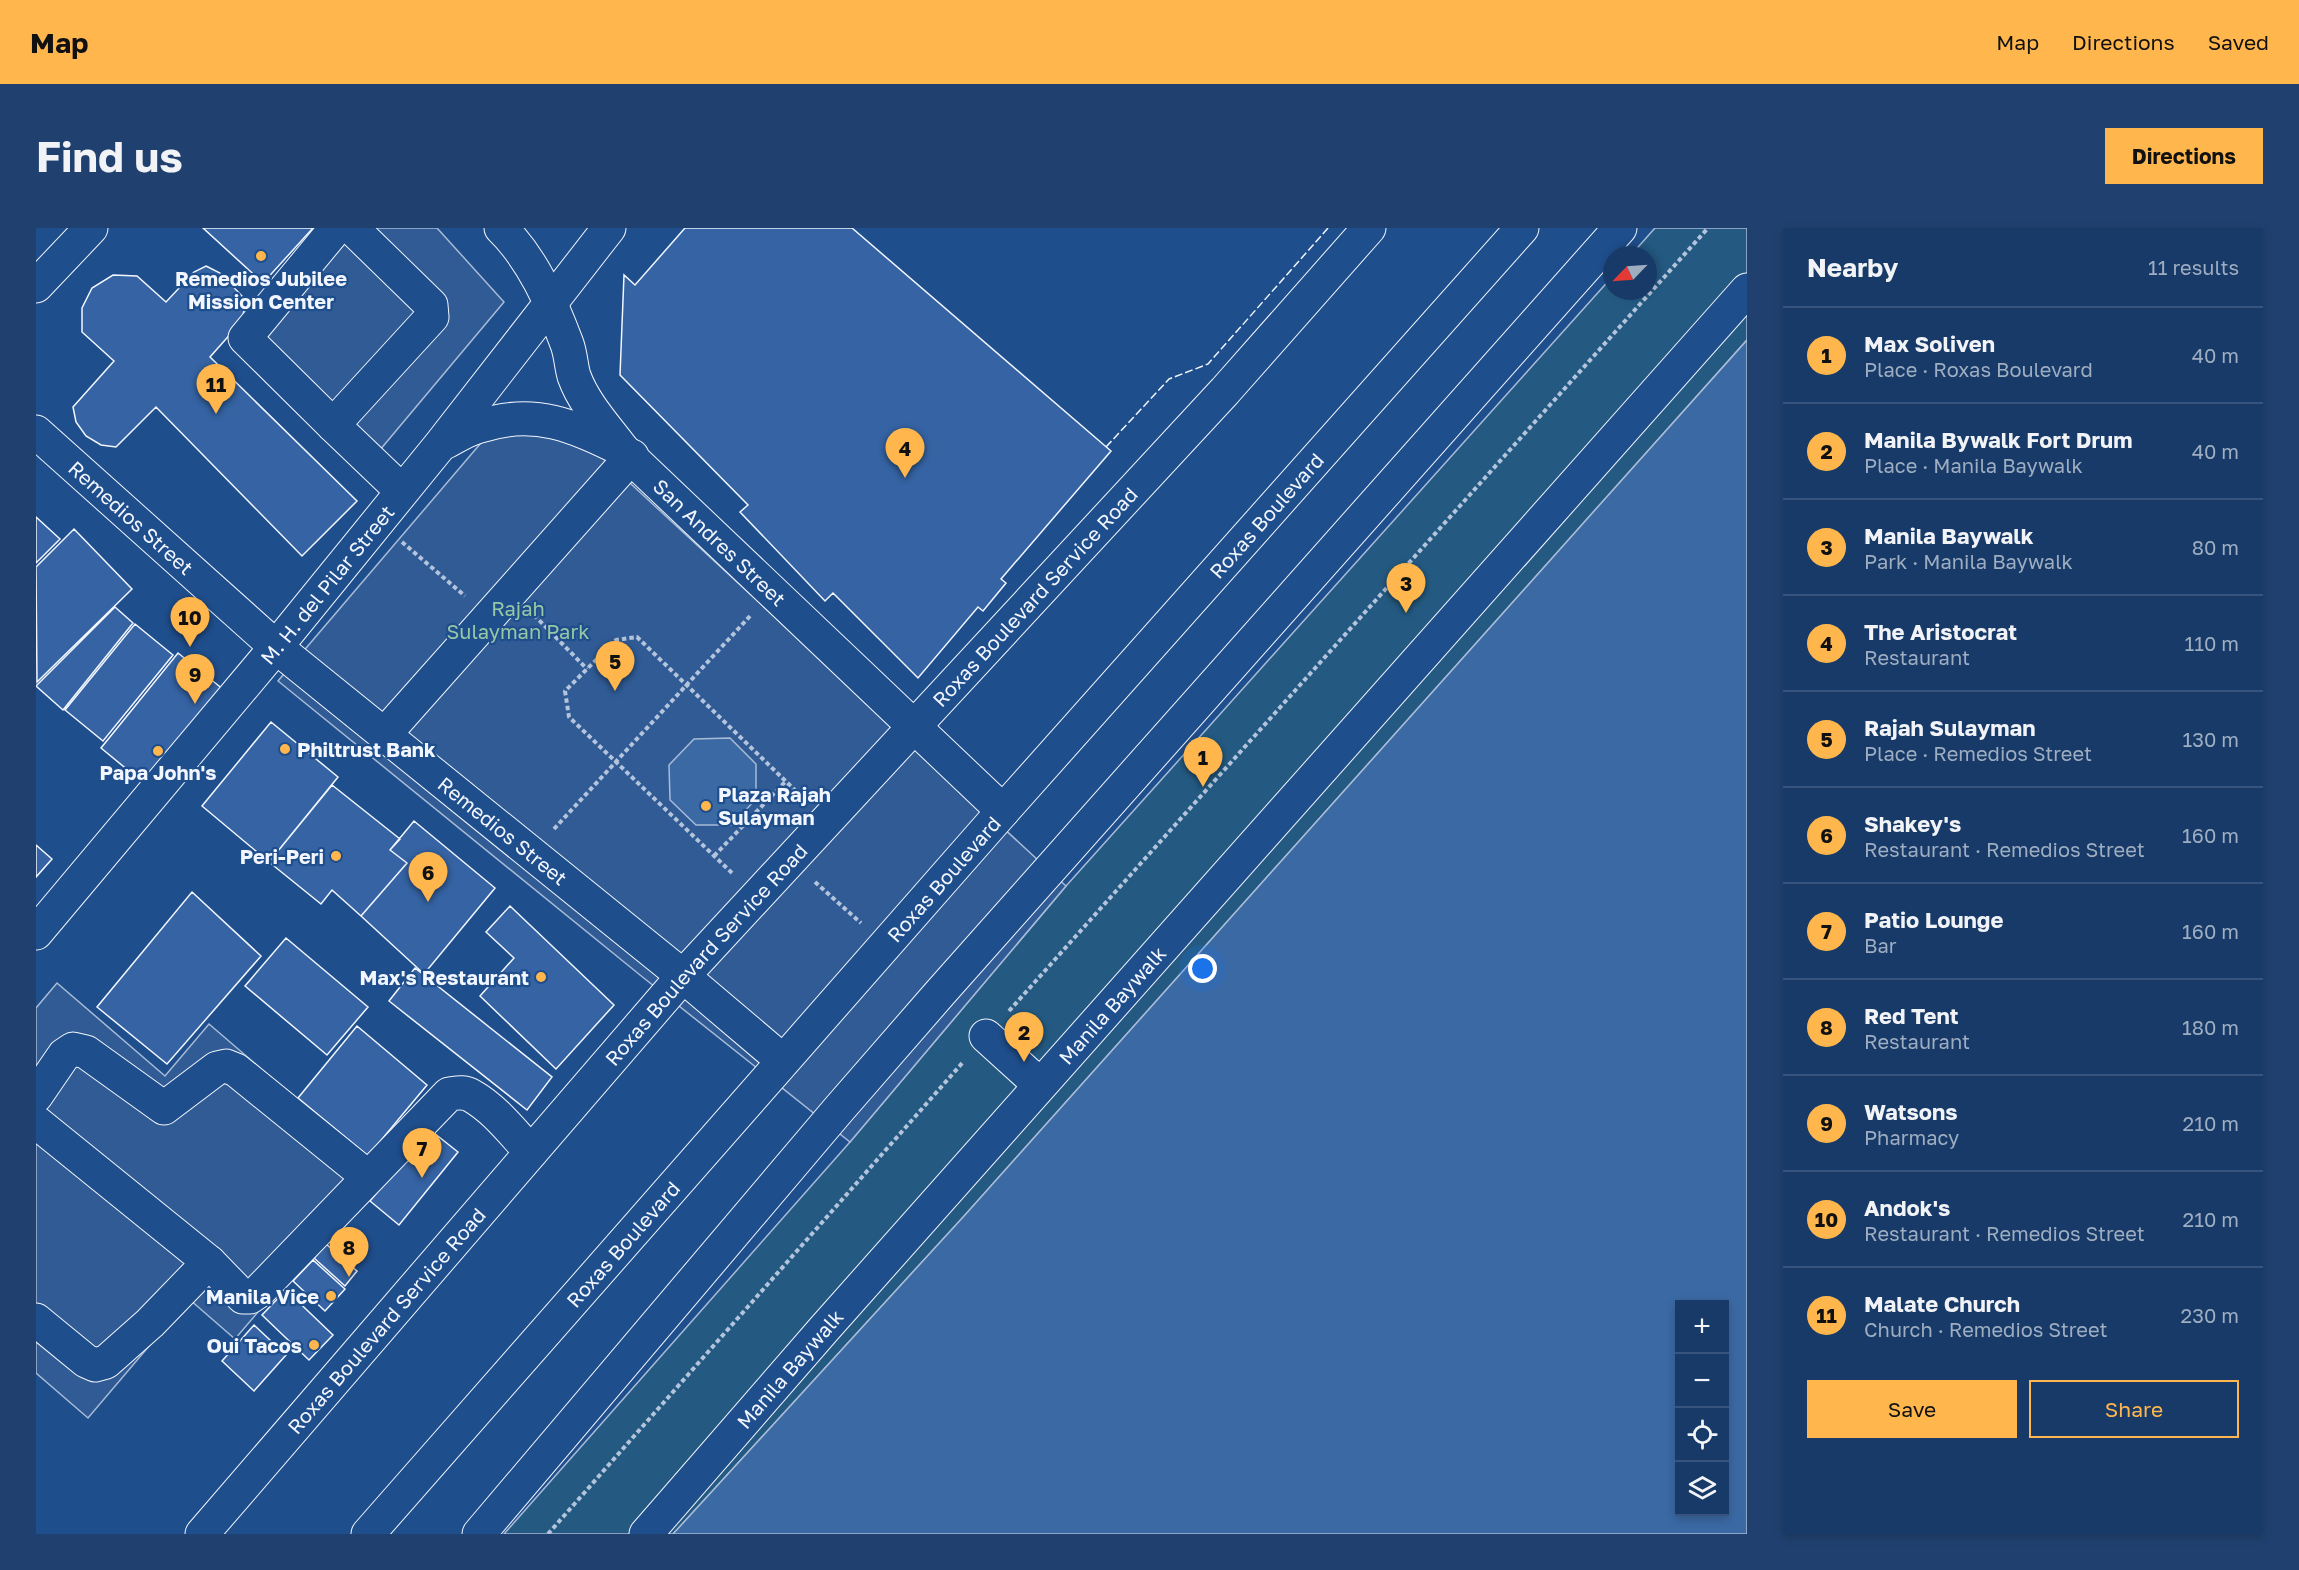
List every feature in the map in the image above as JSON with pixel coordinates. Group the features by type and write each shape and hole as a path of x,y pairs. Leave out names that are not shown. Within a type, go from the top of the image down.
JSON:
{"main road":[{"path":"36,286 91,228"},
{"path":"336,228 245,338 402,491"},
{"path":"333,424 432,317 433,311 431,305 352,228"},
{"name":"San Andres Street","path":"501,228 533,268 568,346 575,377 592,410 627,453 1003,811"},
{"name":"M. H. del Pilar Street","path":"36,933 378,522 609,228"},
{"name":"Roxas Boulevard Service Road","path":"202,1534 683,976 1226,391 1369,228"},
{"name":"Roxas Boulevard","path":"368,1534 1003,811 1522,228"},
{"path":"479,1534 916,1020 1620,228"},
{"name":"Manila Baywalk","path":"646,1534 816,1338 1747,290"},
{"path":"384,735 511,591 627,453 571,426 533,418 505,420 478,426 441,444"},
{"name":"Remedios Street","path":"36,432 276,647 683,976 783,1060"},
{"path":"986,1036 1041,1085"},
{"path":"36,1096 64,1055 73,1049 86,1052 164,1108 217,1068 226,1066 236,1070 368,1177"},
{"path":"36,1122 209,1262 243,1297 250,1297 259,1291 449,1094 460,1092 471,1095 495,1114 531,1152"},
{"path":"36,1320 86,1362 95,1365 106,1362 150,1323 209,1262"}],"path":[{"path":"548,1534 986,1036 1708,228"},
{"path":"378,522 489,616"},
{"path":"511,591 587,669"},
{"path":"532,854 772,592"},
{"path":"729,871 569,717 565,692 616,640 637,637 799,794"},
{"path":"714,856 786,781"}],"shaded area":[{"path":"336,228 437,228 504,302 374,457 254,327"},
{"path":"1655,228 1747,228 1747,340 965,1215 673,1534 504,1534 850,1142 1066,886 1603,287 1603,300 1657,300 1657,246 1639,246"},
{"path":"1747,340 1747,1534 673,1534 965,1215"},
{"name":"Plaza Rajah Sulayman","path":"541,428 591,447 1066,886 850,1142 278,681 492,430"},
{"path":"730,738 756,764 756,799 732,825 696,825 670,800 669,765 694,739"},
{"path":"57,983 165,1076 209,1024 379,1170 235,1339 189,1299 88,1418 36,1373 36,1008"}],"building":[{"name":"Remedios Jubilee Mission Center","path":"203,228 313,228 263,283"},
{"path":"685,228 852,228 1111,451 1001,579 1006,583 983,611 978,607 918,678 833,593 825,601 740,512 748,505 620,375 624,275 635,285"},
{"path":"206,266 220,273 242,296 244,310 242,321 210,357 357,501 302,556 156,407 116,447 101,445 86,436 76,422 73,407 114,361 82,332 82,308 92,288 113,275 137,276 166,302 194,272"},
{"path":"36,517 60,539 36,563"},
{"path":"74,529 132,589 37,682 36,567"},
{"path":"115,607 133,623 63,710 36,686"},
{"path":"135,624 173,655 103,741 65,710"},
{"path":"178,653 224,690 146,785 101,748"},
{"path":"271,722 338,777 269,862 202,806"},
{"name":"Peri-Peri","path":"332,785 400,839 390,850 407,863 361,916 332,890 321,904 269,862"},
{"path":"414,821 495,888 424,974 361,916 407,863 390,850"},
{"path":"36,845 52,859 36,877"},
{"path":"192,892 261,956 167,1064 97,1007"},
{"name":"Max's Restaurant","path":"510,906 614,1005 556,1069 480,996 514,958 486,932"},
{"path":"286,938 368,1007 327,1055 245,986"},
{"path":"415,968 552,1077 527,1110 389,1001"},
{"path":"357,1026 427,1085 368,1156 298,1098"},
{"path":"429,1129 458,1152 399,1225 370,1201"},
{"path":"326,1244 357,1271 345,1286 314,1258"},
{"path":"313,1260 345,1289 325,1311 293,1281"},
{"path":"286,1290 333,1335 309,1360 262,1315"},
{"path":"254,1325 286,1355 254,1391 222,1361"}],"fence":[{"path":"1106,447 1169,379 1208,364 1328,228"}],"place":[{"name":"Remedios Jubilee Mission Center","path":"261,256"},
{"name":"Malate Church","path":"216,414"},
{"name":"The Aristocrat","path":"905,478"},
{"name":"Manila Baywalk","path":"1406,613"},
{"name":"Andok's","path":"190,647"},
{"name":"Rajah Sulayman","path":"615,691"},
{"name":"Watsons","path":"195,704"},
{"name":"Philtrust Bank","path":"285,749"},
{"name":"Papa John's","path":"158,751"},
{"name":"Max Soliven","path":"1203,787"},
{"name":"Plaza Rajah Sulayman","path":"706,806"},
{"name":"Peri-Peri","path":"336,856"},
{"name":"Shakey's","path":"428,902"},
{"name":"Max's Restaurant","path":"541,977"},
{"name":"Manila Bywalk Fort Drum","path":"1024,1062"},
{"name":"Patio Lounge","path":"422,1178"},
{"name":"Red Tent","path":"349,1277"},
{"name":"Manila Vice","path":"331,1296"},
{"name":"Oui Tacos","path":"314,1345"}],"park label":[{"name":"Rajah Sulayman Park","path":"518,620"}]}
